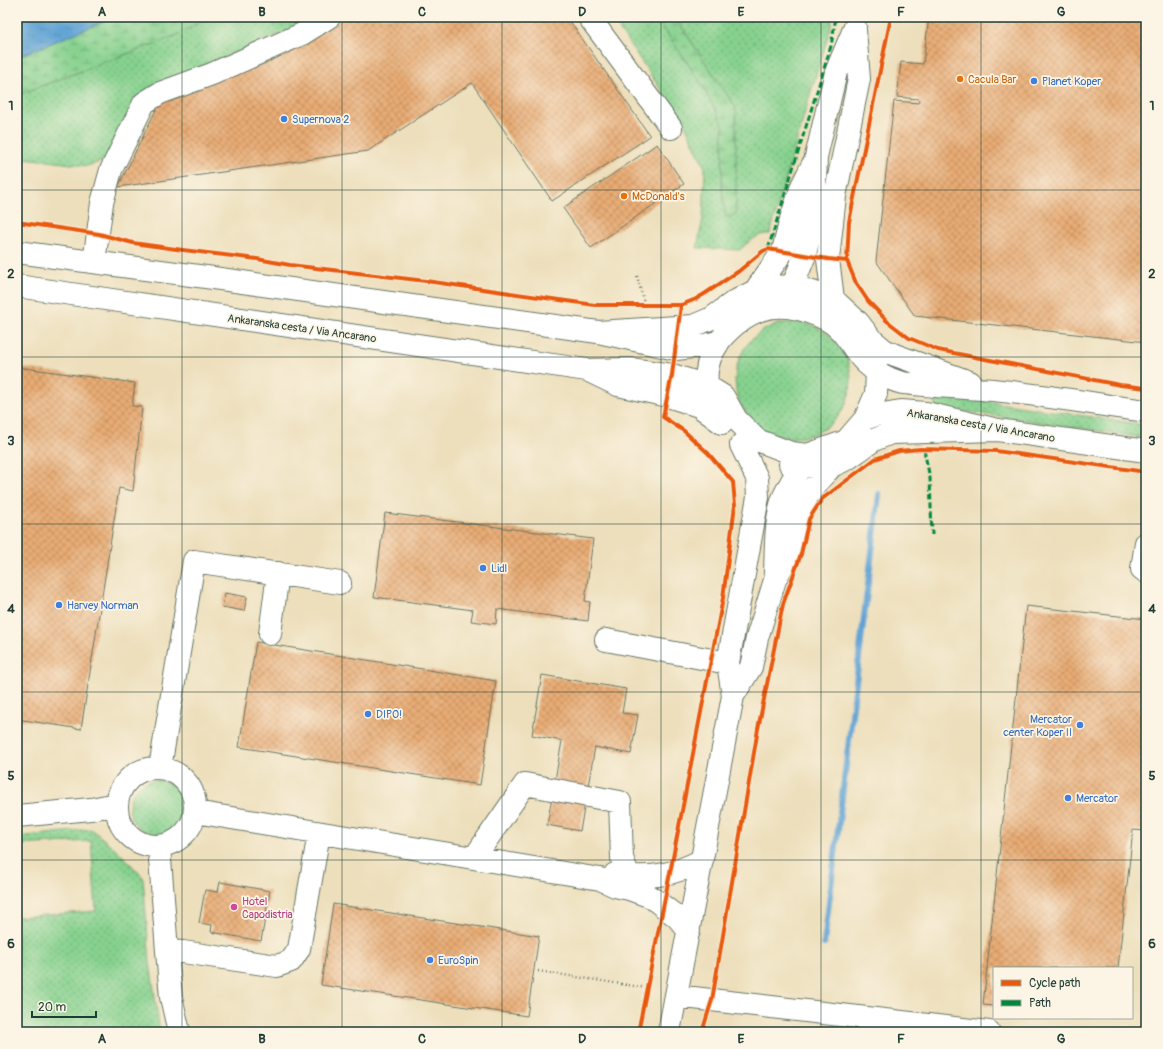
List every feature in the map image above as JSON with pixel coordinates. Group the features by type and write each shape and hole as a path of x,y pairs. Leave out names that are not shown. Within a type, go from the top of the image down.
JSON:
{"street":[{"path":"95,255 102,203 111,170 144,103 160,93 212,74 302,34 328,17"},
{"path":"590,17 671,128"},
{"path":"775,307 795,280 805,255 814,212 816,157 836,72 856,22"},
{"path":"833,300 828,259 836,196 859,80 856,22"},
{"path":"755,290 783,251 791,219 802,186 816,157"},
{"path":"17,240 206,277"},
{"path":"17,252 598,332 676,349 702,346 718,342"},
{"name":"Ankaranska cesta / Via Ancarano","path":"17,286 586,370 630,369 672,375 707,386 723,396 736,419 758,440 791,453 804,460"},
{"path":"598,332 693,326 712,318 734,302 755,290 791,286 833,300 858,322 871,339 884,350 901,358 994,390"},
{"path":"669,1032 733,696 728,663 758,496 757,478 741,445 722,423 712,403 707,386 707,368 711,354 718,342 729,330 748,315 762,308 786,307 802,310 822,317 837,326 859,355 877,372 887,378 903,383 994,390 1146,411"},
{"path":"741,445 759,455 780,462 804,460 846,440 865,419 876,394 877,372 871,339"},
{"name":"Ankaranska cesta / Via Ancarano","path":"586,370 618,385 668,396 698,406 722,423"},
{"name":"Ankaranska cesta / Via Ancarano","path":"865,419 876,415 901,411 926,413 998,430 1146,451"},
{"path":"733,696 750,668 757,638 775,580 791,548 806,496 818,480 832,466 847,459 874,440 891,434 998,430"},
{"path":"804,460 818,466 832,466"},
{"path":"775,580 776,545 783,501 791,482 804,460"},
{"path":"1146,543 1142,569 1146,572"},
{"path":"160,768 194,561 340,583"},
{"path":"270,634 278,573"},
{"path":"606,640 728,663"},
{"path":"160,768 172,771 182,778 190,788 195,800 195,812 187,831 174,841 159,846 146,845 134,839 124,830 119,818 117,804 120,792 126,782 136,774 147,769 160,768"},
{"path":"474,858 526,784 620,802 622,858 629,876"},
{"path":"17,816 117,804"},
{"path":"195,812 600,879 615,886 629,889 651,897 676,917 689,931"},
{"path":"167,951 277,966 292,961 299,950 319,833"},
{"path":"159,846 167,951 172,997 178,1032"},
{"path":"600,879 614,874 650,876 670,873 688,868 702,860"},
{"path":"676,996 989,1032"}],"path":[{"path":"637,276 645,306"},
{"path":"638,306 652,306"},
{"path":"538,971 647,988"},
{"path":"646,996 649,981"}],"green space":[{"path":"115,17 210,17 175,36 17,95 17,57"},
{"path":"210,17 310,17 293,29 178,77 104,161 87,166 17,157 17,95 175,36"},
{"path":"611,17 656,17 701,83 723,124 722,190 726,218 736,108 675,17 833,17 770,234 757,237 740,250 697,248 703,218 705,168 685,125"},
{"path":"656,17 675,17 736,108 736,214 726,218 722,190 723,124 701,83"},
{"path":"793,322 815,327 834,339 846,358 851,380 846,402 834,421 815,433 793,438 771,433 752,421 740,402 735,380 740,358 752,339 771,327"},
{"path":"937,394 1146,425 1146,438 935,407"},
{"path":"156,780 166,782 175,788 181,797 183,807 181,817 175,826 166,832 156,834 146,832 137,826 131,817 129,807 131,797 137,788 146,782"},
{"path":"91,829 118,851 143,877 150,962 160,1032 17,1032 17,917 96,911 91,841 17,845 17,837"}],"water":[{"path":"17,17 115,17 17,57"}],"building":[{"name":"Supernova 2","path":"345,17 567,17 650,136 552,201 472,83 368,151 118,187 160,102 300,46"},
{"path":"929,17 1146,17 1146,342 915,316 876,261 894,101 919,103 919,99 897,97 901,62 923,64"},
{"name":"McDonald's","path":"657,144 684,184 591,248 563,208"},
{"name":"Harvey Norman","path":"17,367 135,383 132,406 142,407 133,491 119,488 81,729 17,719"},
{"name":"Lidl","path":"385,513 593,539 585,601 590,602 588,621 497,609 496,624 471,621 473,610 374,597"},
{"path":"225,593 247,597 244,611 222,607"},
{"name":"Mercator center Koper II","path":"1026,606 1146,619 1146,831 1133,830 1118,967 993,967 993,1006 983,1005"},
{"name":"DIPO!","path":"256,642 496,681 480,785 239,747"},
{"path":"542,675 626,689 622,713 638,715 631,754 595,747 580,831 547,825 562,741 532,735"},
{"name":"Hotel Capodistria","path":"220,882 270,891 261,941 211,932 212,925 199,923 205,890 218,892"},
{"name":"EuroSpin","path":"333,904 539,936 527,1016 321,985"}],"waterway":[{"path":"824,944 879,494"}],"marked path":[{"path":"768,249 831,46 836,17"},
{"path":"924,450 930,478 932,535"}],"cycle path":[{"path":"891,17 849,222 847,261 856,283 868,301 887,321 909,338 938,350 1120,385 1146,388"},
{"path":"17,222 99,234 133,243 257,259 290,265 426,281 595,305 681,305 706,293 739,271 763,251 768,249 847,261"},
{"path":"638,1032 723,598 735,505 733,482 708,453 684,431 663,417 672,375 681,305"},
{"path":"702,1032 712,1000 758,729 783,604 801,554 809,519 822,499 875,459 899,451 920,449 996,451 1146,472"}],"place":[{"name":"Cacula Bar","path":"960,79"},
{"name":"Planet Koper","path":"1034,81"},
{"name":"Supernova 2","path":"284,119"},
{"name":"McDonald's","path":"624,196"},
{"name":"Lidl","path":"483,568"},
{"name":"Harvey Norman","path":"59,605"},
{"name":"DIPO!","path":"368,714"},
{"name":"Mercator center Koper II","path":"1080,725"},
{"name":"Mercator","path":"1068,798"},
{"name":"Hotel Capodistria","path":"234,907"},
{"name":"EuroSpin","path":"430,960"}]}
